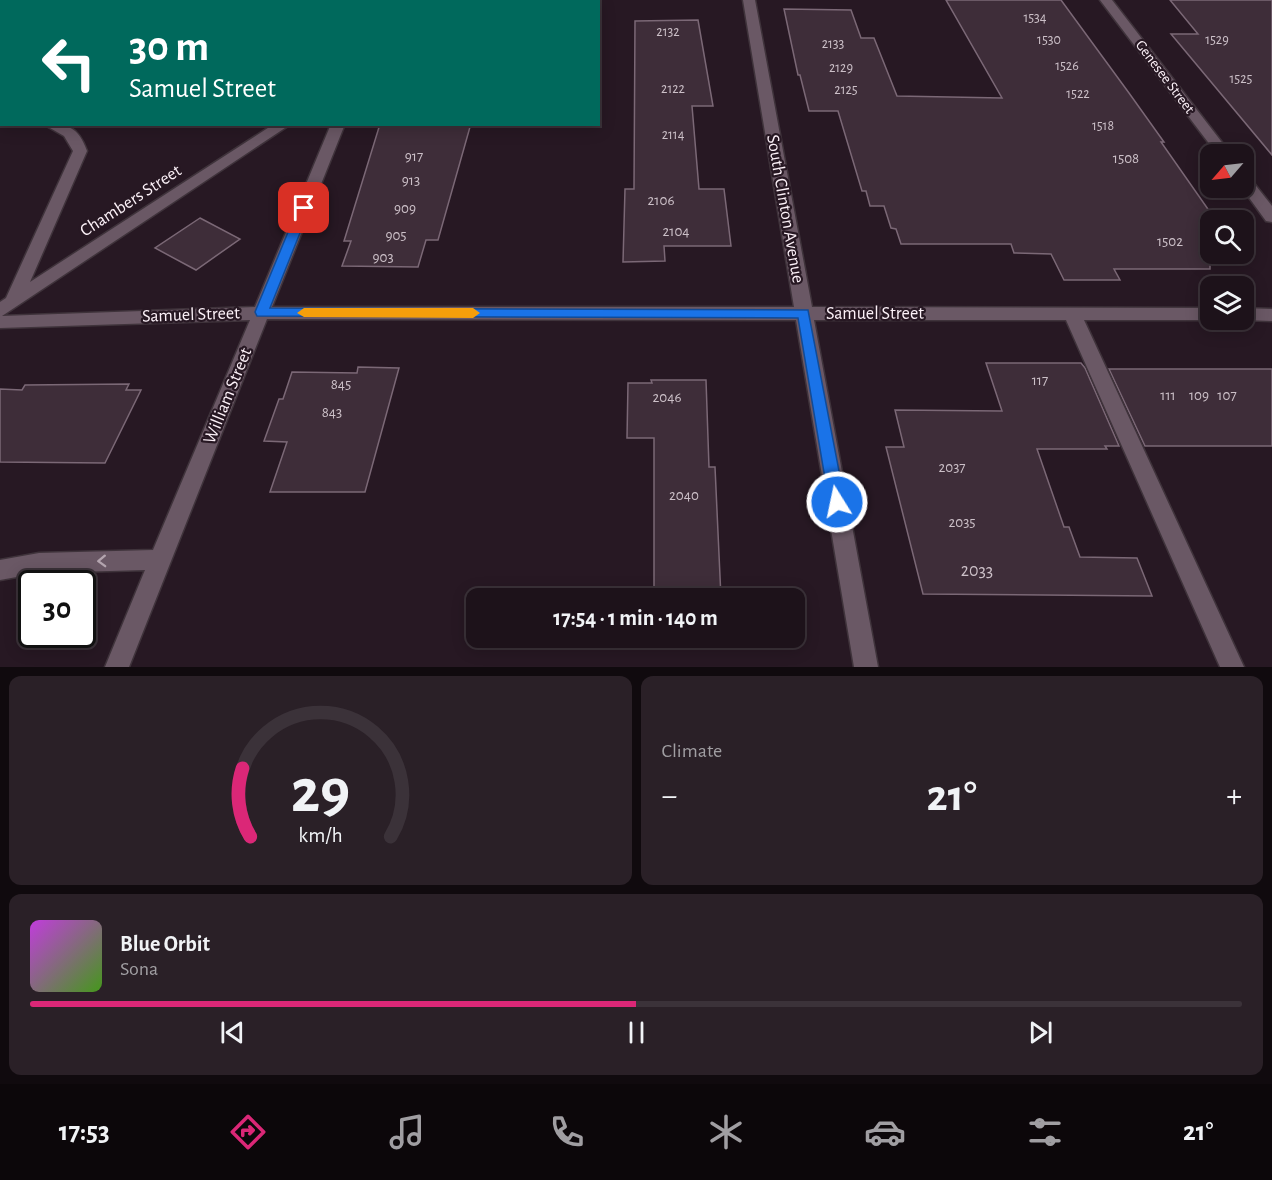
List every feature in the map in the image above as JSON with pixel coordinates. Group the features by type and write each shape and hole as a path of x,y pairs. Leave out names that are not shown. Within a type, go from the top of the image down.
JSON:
{"street":[{"name":"South Clinton Avenue","path":"749,0 866,667"},
{"name":"Genesee Street","path":"1106,0 1216,144"},
{"path":"6,307 80,151 77,140 67,129 57,126"},
{"name":"Chambers Street","path":"6,307 281,126"},
{"name":"William Street","path":"117,667 337,126"},
{"path":"1254,193 1272,217"},
{"name":"Samuel Street","path":"0,322 262,312 1200,314"},
{"path":"1072,314 1232,667"},
{"path":"1254,314 1272,315"},
{"path":"0,570 39,563 161,560"}],"building":[{"path":"946,0 1061,0 1164,142 1161,142 1209,210 1200,210 1200,264 1210,264 1210,269 1114,269 1120,280 1064,280 1051,254 1014,253 1011,244 901,244 896,229 891,228 884,206 870,206 866,191 862,191 838,111 809,111 800,75 798,75 784,9 851,10 861,38 874,38 897,96 1002,98"},
{"path":"1170,0 1272,0 1272,155 1171,34 1198,34"},
{"path":"698,20 713,106 692,106 699,189 724,189 731,246 664,246 665,261 623,262 625,189 634,189 635,21"},
{"path":"379,126 470,127 438,240 426,240 418,267 342,266 351,241 344,241"},
{"path":"200,218 240,239 196,270 155,248"},
{"path":"986,363 1081,363 1085,368 1119,446 1105,446 1107,449 1037,449 1064,527 1069,527 1080,557 1137,558 1152,596 923,594 886,447 904,447 895,410 1002,411"},
{"path":"358,367 399,368 365,492 270,492 287,442 264,441 279,399 283,399 292,372 357,373"},
{"path":"1109,369 1272,369 1272,446 1145,446"},
{"path":"651,380 706,380 709,467 715,467 721,588 654,588 654,438 627,438 628,383 652,383"},
{"path":"129,384 126,390 141,390 105,463 0,462 0,389 22,390 25,385"}],"slow traffic":[{"path":"304,313 473,313"}],"route":[{"path":"304,208 262,312 804,314 837,502"}]}
